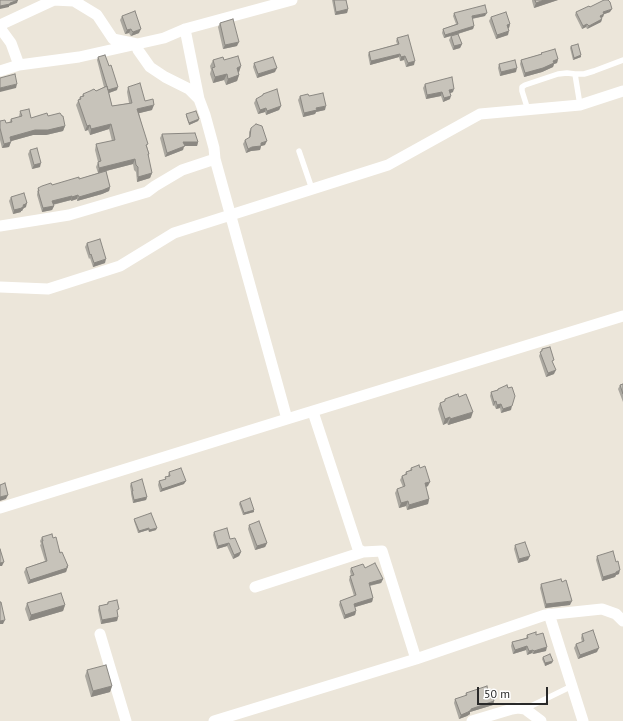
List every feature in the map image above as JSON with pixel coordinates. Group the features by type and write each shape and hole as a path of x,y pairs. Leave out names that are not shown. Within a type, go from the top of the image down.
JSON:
{"street":[{"path":"19,65 11,43 0,26 54,0 76,1 97,15 113,39 137,44"},
{"path":"0,71 19,65 79,57 164,38 186,29 292,0"},
{"path":"186,29 199,99 207,122 214,148 215,159 287,419"},
{"path":"137,44 138,50 150,67 165,77 189,89 199,99"},
{"path":"0,287 48,289 120,266 174,233 388,165 480,114 580,105 623,91"},
{"path":"0,226 68,215 147,192 182,170 215,159"},
{"path":"0,508 623,316"},
{"path":"312,412 358,549 363,552"},
{"path":"255,587 363,552 382,551 416,659"},
{"path":"214,721 416,659 549,614 602,609 616,614 623,621"},
{"path":"549,614 583,721"},
{"path":"100,634 126,721"},
{"path":"472,721 518,708 525,710 541,721"}],"lane":[{"path":"528,110 522,91 522,87 525,85 558,74 584,74 594,72 623,60"},
{"path":"576,74 580,105"},
{"path":"299,151 312,190"},
{"path":"525,710 572,686"}],"building":[{"path":"0,0 18,0 10,4 0,6"},
{"path":"334,0 346,0 348,9 336,12"},
{"path":"535,0 544,0 536,3"},
{"path":"604,0 608,0 610,2 612,9 603,12 604,14 600,16 602,19 589,26 587,24 583,26 576,12"},
{"path":"485,5 487,13 472,16 474,26 445,35 443,29 458,24 454,13"},
{"path":"135,11 141,29 133,32 131,29 127,30 122,16"},
{"path":"506,12 510,24 507,25 509,31 497,35 491,17"},
{"path":"233,19 239,42 225,45 220,23"},
{"path":"458,34 462,44 454,46 451,36"},
{"path":"408,35 415,61 408,63 405,56 401,57 400,54 371,61 369,52 399,44 397,38"},
{"path":"578,44 581,55 574,58 571,46"},
{"path":"555,49 558,59 553,61 554,63 525,73 521,60"},
{"path":"105,55 109,66 111,65 118,87 108,90 98,57"},
{"path":"238,56 241,66 237,68 239,75 228,79 227,74 215,77 212,68 215,67 213,60 223,57 224,60"},
{"path":"273,57 277,68 258,74 254,63"},
{"path":"515,60 517,68 501,72 499,64"},
{"path":"15,74 17,84 0,88 0,78"},
{"path":"452,77 454,89 449,90 451,96 444,98 442,92 427,95 425,84"},
{"path":"140,83 145,101 153,99 154,105 137,109 148,144 146,145 152,173 138,177 138,167 135,159 99,168 98,162 101,161 96,144 115,140 111,124 91,129 90,125 87,126 78,100 81,99 80,97 84,96 83,94 94,89 96,91 107,86 112,106 132,103 128,87"},
{"path":"277,89 281,106 267,111 266,108 260,110 256,99 263,94"},
{"path":"323,93 326,106 304,113 300,96"},
{"path":"29,109 31,118 47,113 48,116 60,113 63,116 65,126 48,130 35,130 10,137 11,142 4,144 0,121 5,120 6,123 12,122 11,119 22,116 20,111"},
{"path":"196,111 199,119 189,123 186,114"},
{"path":"256,124 262,126 267,141 261,143 261,146 248,149 245,140 250,137 251,128"},
{"path":"195,133 198,142 183,142 185,146 167,153 162,134"},
{"path":"37,148 41,163 34,165 30,150"},
{"path":"106,171 110,187 79,197 78,195 52,201 54,206 43,208 38,188 51,183 52,185"},
{"path":"24,193 27,203 23,205 24,207 14,210 11,197"},
{"path":"100,239 106,259 94,263 87,243"},
{"path":"550,347 554,360 552,361 556,370 548,373 540,352 542,349"},
{"path":"623,384 623,394 620,385"},
{"path":"507,385 508,388 512,387 515,396 512,406 503,409 501,404 497,405 496,401 494,402 491,392"},
{"path":"458,394 459,397 466,394 473,412 450,419 450,417 445,419 440,403 445,401 445,399"},
{"path":"419,465 420,468 425,466 430,482 425,483 429,499 409,505 408,501 401,503 397,489 405,486 402,476 407,474 406,472 412,470 411,468"},
{"path":"181,468 186,481 162,489 159,481 170,476 169,472"},
{"path":"142,479 147,497 134,500 131,483"},
{"path":"5,483 8,495 0,497 0,485"},
{"path":"250,498 254,510 244,513 240,502"},
{"path":"151,513 157,528 149,530 149,528 139,531 134,519"},
{"path":"259,521 267,543 257,546 249,525"},
{"path":"227,528 230,539 235,538 241,552 234,555 229,543 218,546 214,532"},
{"path":"52,534 53,538 56,537 60,553 62,552 68,566 67,568 30,580 26,568 47,561 42,537"},
{"path":"525,542 530,556 519,559 515,545"},
{"path":"0,549 4,562 0,563"},
{"path":"613,551 616,562 618,561 620,570 616,573 603,577 597,556"},
{"path":"375,563 383,579 369,583 373,598 354,604 356,611 345,615 340,601 356,595 350,576 354,575 351,568 363,564 365,568"},
{"path":"561,579 562,582 566,580 572,601 546,604 541,584"},
{"path":"61,593 65,605 31,615 27,603"},
{"path":"117,600 119,609 117,610 118,617 102,620 99,606"},
{"path":"0,602 5,620 0,621"},
{"path":"593,630 599,648 580,655 576,644 584,641 582,634"},
{"path":"536,632 536,635 543,633 547,647 529,651 527,646 515,650 512,642 528,638 527,635"},
{"path":"550,654 553,661 545,663 543,657"},
{"path":"106,665 112,686 93,691 87,670"},
{"path":"487,686 488,691 491,690 494,701 471,709 461,715 455,699 467,695 466,693"}]}
